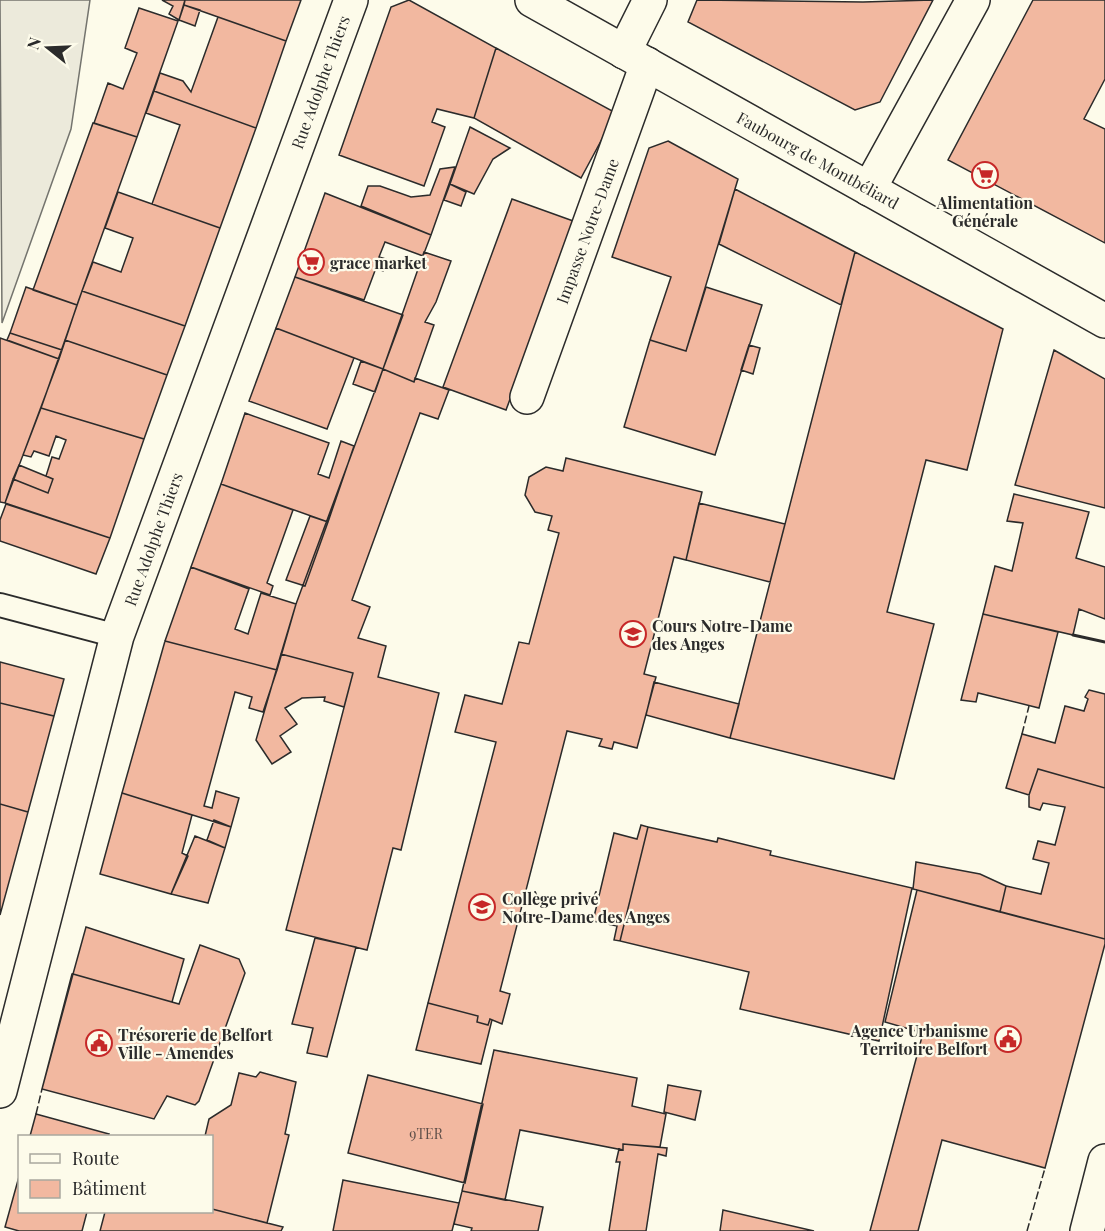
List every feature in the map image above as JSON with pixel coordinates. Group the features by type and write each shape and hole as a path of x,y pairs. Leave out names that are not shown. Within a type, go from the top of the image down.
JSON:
{"street":[{"name":"Rue Adolphe Thiers","path":"0,1091 117,636 351,0"},
{"name":"Faubourg de Montbéliard","path":"532,0 1105,321"},
{"name":"Impasse Notre-Dame","path":"527,397 636,58 650,0"},
{"path":"869,189 973,0"},
{"path":"1087,1231 1105,1161"}],"lane":[{"path":"0,605 117,636"}],"shaded area":[{"path":"0,0 90,0 71,129 2,323"}],"building":[{"path":"162,0 185,0 179,20 169,14 173,6"},
{"path":"185,0 301,0 286,41 184,5"},
{"path":"409,0 496,48 474,118 437,109 432,122 445,127 424,186 339,155 391,7"},
{"path":"697,0 863,2 933,0 880,102 855,110 688,22"},
{"path":"1033,0 1105,0 1105,79 1084,119 1105,129 1105,243 948,160"},
{"path":"184,5 200,10 195,26 179,20"},
{"path":"139,8 178,21 137,137 94,123 108,83 123,89 137,53 125,48"},
{"path":"218,17 286,41 256,128 154,91 160,73 183,81 191,92"},
{"path":"496,48 616,113 581,178 474,118"},
{"path":"154,91 256,128 220,228 152,204 180,125 146,113"},
{"path":"93,123 137,137 77,305 33,290"},
{"path":"470,127 510,148 493,159 474,194 450,184"},
{"path":"668,141 738,179 686,351 650,340 671,277 612,257 649,148"},
{"path":"455,167 431,235 361,206 368,186 380,186 411,197 430,195 440,169"},
{"path":"450,184 466,192 461,206 444,200"},
{"path":"735,189 855,252 841,305 719,244"},
{"path":"118,192 220,228 185,326 82,291 93,262 121,272 133,238 105,228"},
{"path":"325,193 431,235 423,256 385,242 379,257 386,259 383,271 376,268 364,300 295,277"},
{"path":"512,199 576,222 506,410 443,387"},
{"path":"424,252 451,261 436,302 425,322 434,325 414,382 383,369"},
{"path":"855,252 1003,329 967,470 926,460 887,612 934,624 894,779 730,738"},
{"path":"295,277 403,315 383,369 276,328"},
{"path":"26,287 77,305 62,350 10,333"},
{"path":"706,287 762,305 715,455 624,427 650,340 686,351"},
{"path":"82,291 185,326 167,375 65,340"},
{"path":"276,328 354,358 327,429 249,401"},
{"path":"10,333 62,350 59,359 7,340"},
{"path":"0,338 59,359 5,503 0,502"},
{"path":"65,340 167,375 144,439 41,408"},
{"path":"749,345 760,348 753,374 741,370"},
{"path":"1054,350 1105,379 1105,508 1015,485"},
{"path":"361,361 383,369 375,392 353,384"},
{"path":"383,369 414,382 415,378 449,390 438,419 420,413 352,600 370,607 358,638 386,646 378,677 439,693 401,850 393,848 367,950 286,930 353,673 281,654 296,604"},
{"path":"41,408 144,439 110,538 5,503 13,479 48,493 53,479 46,476 52,457 59,459 66,440 56,436 49,456 34,451 31,457 23,455"},
{"path":"245,413 329,443 318,474 329,478 341,441 354,446 328,522 221,484"},
{"path":"566,458 702,492 686,560 674,557 644,674 656,677 637,748 614,742 612,749 599,746 602,739 567,731 500,991 510,994 502,1024 490,1019 488,1025 477,1022 478,1016 428,1003 496,742 455,732 465,695 502,704 519,642 529,644 559,533 548,530 552,516 535,512 525,495 529,477 546,467 563,471"},
{"path":"19,465 53,479 48,493 13,479"},
{"path":"221,484 293,510 267,583 273,586 270,595 191,567"},
{"path":"1014,494 1089,512 1076,558 1105,567 1105,619 1079,609 1073,635 983,614 995,566 1012,571 1023,523 1007,521"},
{"path":"699,503 785,524 770,582 686,560"},
{"path":"6,504 110,538 96,574 0,541 0,520"},
{"path":"310,516 328,522 305,586 286,580"},
{"path":"191,567 249,589 235,629 248,634 261,593 296,604 277,670 165,641"},
{"path":"983,614 1058,632 1039,708 978,693 976,702 961,700"},
{"path":"165,641 277,670 263,712 249,708 252,697 235,692 204,806 212,808 216,791 239,798 231,827 122,793"},
{"path":"281,654 353,673 344,707 324,701 325,697 302,698 285,708 297,724 280,736 291,752 272,764 256,740"},
{"path":"0,662 64,679 54,716 0,703"},
{"path":"654,682 739,704 730,738 646,715"},
{"path":"1089,690 1105,694 1105,788 1038,769 1029,795 1006,788 1022,734 1055,743 1065,706 1084,711 1088,699 1085,697"},
{"path":"0,703 54,716 28,812 0,804"},
{"path":"1038,769 1105,788 1105,939 1000,912 1006,886 1041,894 1049,863 1033,859 1038,841 1055,845 1065,807 1043,803 1040,810 1029,807 1029,795"},
{"path":"122,793 192,815 182,853 188,856 171,894 100,874"},
{"path":"0,804 28,812 0,915"},
{"path":"214,820 231,827 225,848 207,840"},
{"path":"641,825 648,827 620,941 614,940 617,926 593,921 614,833 637,839"},
{"path":"648,827 717,842 718,838 771,851 770,855 912,888 879,1041 740,1009 749,972 620,941"},
{"path":"195,836 225,848 208,903 171,894"},
{"path":"916,862 980,874 1006,886 1000,912 913,889"},
{"path":"917,890 1105,939 1105,944 1045,1168 942,1140 918,1231 870,1231 923,1033 885,1022"},
{"path":"86,927 184,959 172,1002 73,974"},
{"path":"315,938 356,947 327,1057 307,1053 313,1028 292,1024"},
{"path":"200,945 239,959 245,973 199,1101 195,1105 167,1096 154,1119 42,1089 73,974 179,1004"},
{"path":"72,974 73,974 42,1089"},
{"path":"428,1003 478,1016 477,1022 488,1025 490,1019 492,1020 481,1064 416,1050"},
{"path":"494,1050 637,1078 632,1106 666,1114 660,1147 623,1144 623,1150 520,1130 505,1200 462,1191"},
{"path":"260,1072 296,1082 285,1134 289,1135 267,1223 213,1209 213,1135 205,1135 209,1119 231,1105 239,1073 256,1077"},
{"path":"368,1075 483,1104 465,1183 348,1153"},
{"path":"668,1085 701,1091 695,1120 664,1112"},
{"path":"36,1114 109,1134 108,1135 30,1135"},
{"path":"623,1144 667,1148 666,1156 658,1154 646,1231 609,1231 620,1162 616,1162 619,1149 623,1150"},
{"path":"18,1180 18,1213 87,1213 82,1231 19,1231 5,1227"},
{"path":"343,1180 459,1203 452,1231 333,1231"},
{"path":"462,1191 543,1207 538,1231 471,1231 472,1228 454,1224"},
{"path":"213,1209 283,1227 281,1231 100,1231 105,1213 213,1213"},
{"path":"723,1210 814,1231 720,1231"}],"fence":[{"path":"1022,734 1029,706"},
{"path":"36,1114 42,1089"},
{"path":"1027,1231 1045,1168"}],"wall":[{"path":"1073,635 1105,642"}],"place":[{"name":"Alimentation Générale","path":"985,175"},
{"name":"grace market","path":"311,262"},
{"name":"Cours Notre-Dame des Anges","path":"633,634"},
{"name":"Collège privé Notre-Dame des Anges","path":"482,907"},
{"name":"Agence Urbanisme Territoire Belfort","path":"1008,1039"},
{"name":"Trésorerie de Belfort Ville - Amendes","path":"99,1043"}]}
